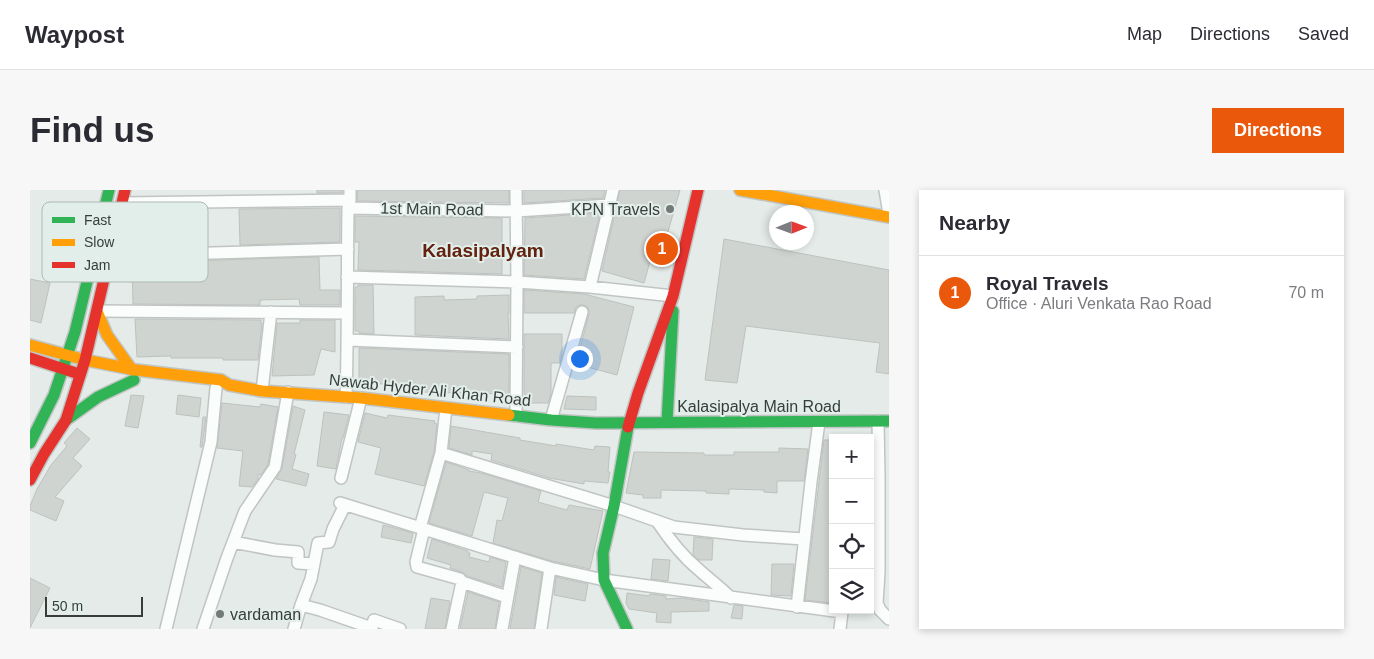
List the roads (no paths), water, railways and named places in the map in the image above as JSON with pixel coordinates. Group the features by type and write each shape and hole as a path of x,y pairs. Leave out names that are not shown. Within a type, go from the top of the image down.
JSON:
{"main road":[{"path":"627,629 604,580 603,553 614,506 629,422 673,296 698,190"},
{"path":"740,190 889,216"},
{"path":"30,443 54,395 68,356 87,282"},
{"path":"30,480 66,420 85,375 85,360 104,282"},
{"path":"667,422 673,296"},
{"path":"66,420 133,375 107,335 97,311"},
{"name":"Nawab Hyder Ali Khan Road","path":"30,345 111,366 133,375 216,388 229,385"},
{"path":"30,358 63,370 85,375"},
{"name":"Nawab Hyder Ali Khan Road","path":"107,378 133,375 221,380 229,385 262,391 361,398 551,420 596,423 629,422"},
{"name":"Kalasipalya Main Road","path":"629,422 883,421"}],"street":[{"path":"516,190 516,416"},
{"path":"590,287 613,190"},
{"path":"885,190 889,216"},
{"name":"1st Main Road","path":"179,202 349,199 516,211 610,205"},
{"path":"346,397 349,199"},
{"path":"208,253 348,249"},
{"path":"347,277 517,282 590,287 673,296"},
{"path":"97,311 347,313"},
{"path":"262,391 271,312"},
{"path":"551,420 582,312"},
{"path":"348,340 517,347"},
{"path":"166,629 211,442 216,388"},
{"path":"203,629 245,511 275,467 288,392"},
{"path":"342,478 361,398"},
{"path":"446,408 441,453 422,528 416,562 417,567 460,579 462,582 507,597"},
{"path":"883,421 879,477 877,604 889,619"},
{"path":"797,606 819,422"},
{"path":"441,453 614,506 674,527 743,535 804,539"},
{"path":"294,629 311,579 318,543 330,542 343,504 550,568 604,580 842,612 840,629"},
{"path":"657,521 675,547 698,570 731,598"},
{"path":"233,542 275,550 298,552 298,563 314,564"},
{"path":"502,629 515,557"},
{"path":"541,629 550,568"},
{"path":"452,629 462,582"},
{"path":"301,605 371,629 374,620 400,629"}],"place":[{"name":"KPN Travels","path":"670,209"},
{"name":"Royal Travels","path":"662,249"},
{"name":"vardaman","path":"220,614"}],"district":[{"name":"Kalasipalyam","path":"483,250"}]}
